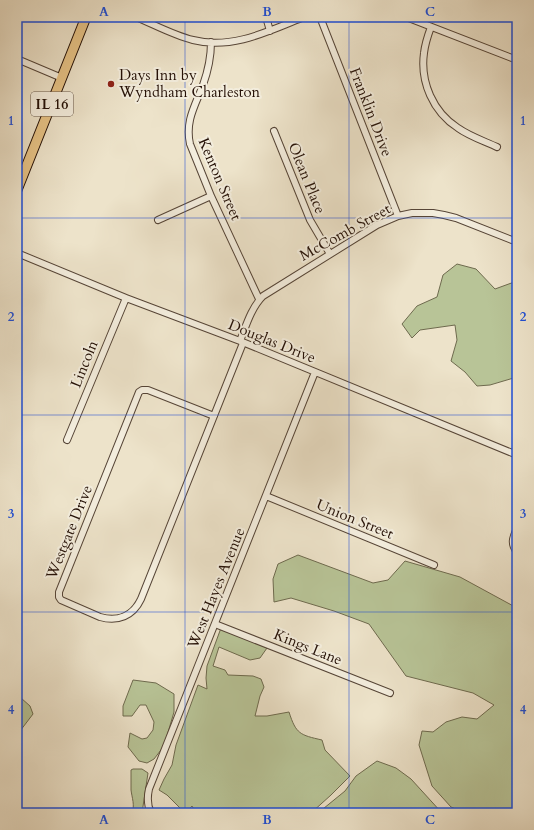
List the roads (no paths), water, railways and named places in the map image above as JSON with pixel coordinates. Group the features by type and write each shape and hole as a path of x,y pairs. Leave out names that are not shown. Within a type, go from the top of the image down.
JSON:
{"main road":[{"name":"IL 16","path":"17,190 86,17"}],"street":[{"path":"136,17 184,37 217,43 247,39 304,17"},
{"path":"266,17 270,31"},
{"name":"Franklin Drive","path":"320,17 398,216"},
{"path":"406,17 517,60"},
{"path":"431,27 425,45 423,65 426,85 434,104 444,117 457,128 466,134 497,146"},
{"name":"Kenton Street","path":"210,42 211,50 207,73 191,114 188,129 190,144 211,196 259,299"},
{"path":"17,59 62,78"},
{"name":"Olean Place","path":"274,131 304,208 330,254"},
{"path":"158,220 211,196"},
{"name":"McComb Street","path":"241,342 253,308 259,299 269,291 382,222 398,216 423,212 444,215 456,218 517,242"},
{"name":"Douglas Drive","path":"17,253 126,298 241,342 517,455"},
{"name":"Lincoln","path":"67,440 126,298"},
{"name":"Westgate Drive","path":"214,416 148,390 142,390 139,392 59,592 59,597 61,600 107,618 120,618 126,616 137,607 214,416 241,342"},
{"name":"West Hayes Avenue","path":"151,813 147,801 149,790 315,372"},
{"name":"Union Street","path":"266,496 434,566"},
{"path":"517,528 513,541 513,545 517,552"},
{"name":"Kings Lane","path":"215,624 390,693"}],"place":[{"name":"Days Inn by Wyndham Charleston","path":"111,84"}]}
